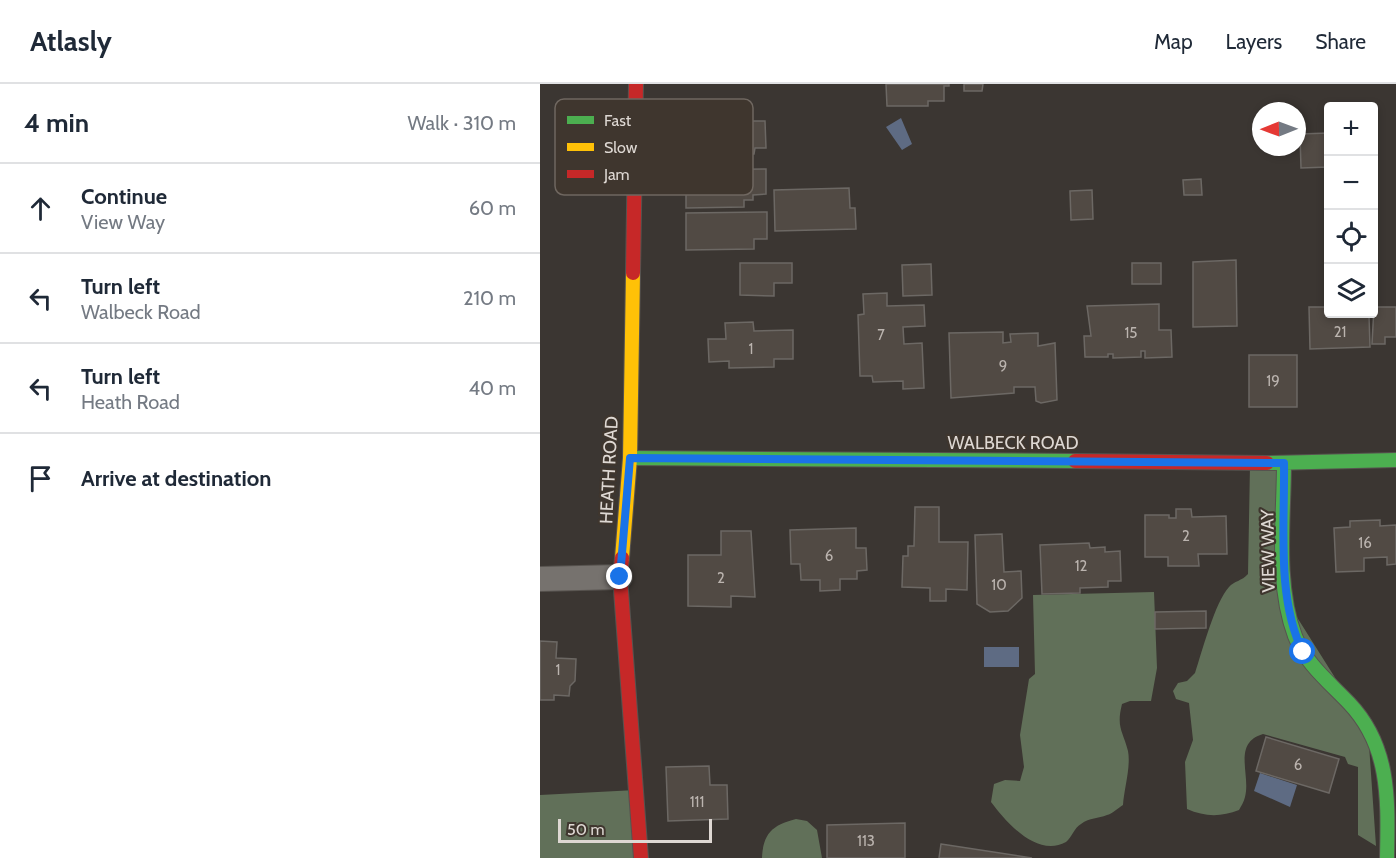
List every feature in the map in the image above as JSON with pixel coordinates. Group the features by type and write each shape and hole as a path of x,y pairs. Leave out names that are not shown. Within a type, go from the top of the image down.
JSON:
{"street":[{"name":"HEATH ROAD","path":"636,84 636,99"},
{"name":"HEATH ROAD","path":"634,195 630,458 620,577 641,858"},
{"name":"WALBECK ROAD","path":"630,458 1284,463 1396,460"},
{"name":"VIEW WAY","path":"1284,463 1287,598 1294,635 1314,669 1354,708 1371,729 1382,751 1387,777 1387,858"},
{"path":"540,579 620,577"}],"green space":[{"path":"1250,465 1282,465 1283,595 1368,730 1376,846 1358,835 1358,767 1348,764 1345,757 1263,734 1254,738 1245,752 1245,799 1239,810 1213,815 1200,814 1187,809 1185,762 1193,740 1189,703 1176,699 1173,691 1178,683 1187,681 1195,673 1209,628 1224,594 1231,585 1248,574"},
{"path":"1154,592 1157,668 1151,701 1130,701 1122,704 1120,712 1121,729 1129,757 1123,805 1109,814 1084,822 1066,842 1055,846 1033,842 1014,828 991,802 994,784 1005,780 1020,781 1024,767 1020,735 1029,679 1035,674 1033,595"},
{"path":"636,790 641,858 540,858 540,795"},
{"path":"796,819 807,821 817,830 822,858 762,858 764,843 770,832 781,824"}],"water":[{"path":"901,118 912,144 902,150 886,127"},
{"path":"984,647 1019,647 1019,667 984,667"},
{"path":"1260,773 1297,785 1290,807 1254,791"}],"building":[{"path":"886,84 949,84 949,86 944,86 944,101 928,101 928,106 887,106"},
{"path":"964,84 983,84 982,91 964,91"},
{"path":"753,121 765,121 766,148 755,148 754,154"},
{"path":"1324,133 1324,167 1301,168 1301,156 1306,156 1306,134"},
{"path":"753,169 766,169 766,194 753,195"},
{"path":"1201,179 1202,195 1184,195 1183,180"},
{"path":"849,188 850,208 855,208 856,229 775,231 774,190"},
{"path":"1092,190 1093,219 1071,220 1070,191"},
{"path":"686,195 753,195 753,200 744,200 744,207 686,208"},
{"path":"767,212 767,239 754,239 754,249 686,250 686,213"},
{"path":"1236,260 1237,326 1193,327 1193,262"},
{"path":"740,263 792,263 792,283 774,283 774,296 740,295"},
{"path":"1132,263 1161,263 1161,284 1132,284"},
{"path":"931,264 932,295 903,296 902,265"},
{"path":"887,293 887,306 924,305 925,326 903,327 904,344 922,343 924,388 903,389 903,381 873,382 872,376 860,376 858,315 864,314 863,294"},
{"path":"1159,304 1159,330 1171,330 1172,357 1145,358 1145,351 1141,351 1141,357 1113,358 1113,354 1108,354 1108,357 1085,357 1084,336 1091,336 1087,306"},
{"path":"1309,307 1324,307 1324,318 1369,318 1370,347 1310,349"},
{"path":"1378,307 1396,307 1396,337 1385,337 1385,344 1372,344 1373,318 1378,318"},
{"path":"753,322 754,331 793,330 793,359 774,359 774,367 729,368 729,361 709,362 708,339 726,339 725,323"},
{"path":"1003,332 1003,343 1011,342 1010,334 1038,333 1038,346 1055,343 1057,400 1041,403 1036,401 1035,387 1014,387 1014,393 951,398 949,333"},
{"path":"1249,355 1297,355 1297,407 1249,407"},
{"path":"915,507 939,507 939,542 968,542 967,590 946,589 946,601 930,601 930,588 902,587 903,556 908,556 908,546 914,546"},
{"path":"1176,509 1191,509 1192,517 1226,516 1227,554 1198,554 1199,566 1168,566 1168,557 1145,557 1145,515 1169,515 1169,518 1176,518"},
{"path":"1380,520 1380,526 1396,525 1396,564 1387,565 1387,557 1364,558 1364,571 1336,572 1334,528 1350,527 1350,521"},
{"path":"856,528 856,548 866,548 867,570 857,571 857,579 840,579 840,590 820,591 820,580 801,580 800,564 791,564 790,530"},
{"path":"721,531 751,531 755,597 731,596 731,607 688,606 688,555 721,555"},
{"path":"1002,534 1004,572 1021,571 1022,598 1008,611 990,612 977,604 975,535"},
{"path":"1089,543 1090,548 1105,547 1105,552 1120,551 1121,581 1108,581 1108,587 1080,588 1080,593 1042,594 1040,545"},
{"path":"1206,611 1206,628 1155,629 1155,612"},
{"path":"540,641 557,642 556,658 576,659 575,681 570,686 569,696 554,695 554,700 540,700"},
{"path":"1266,737 1339,759 1329,793 1256,771"},
{"path":"709,766 710,785 727,785 728,819 668,821 666,767"},
{"path":"905,823 905,858 827,858 827,825"},
{"path":"941,844 1032,858 939,858"}],"traffic: fast":[{"path":"630,458 1075,461"},
{"path":"1267,463 1396,460"},
{"path":"1284,463 1282,550 1289,616 1299,646 1305,655 1363,720 1373,738 1384,776 1387,858"}],"traffic: slow":[{"path":"622,558 630,458 633,273"}],"traffic: jam":[{"path":"636,84 636,99"},
{"path":"633,273 634,195"},
{"path":"1075,461 1267,463"},
{"path":"622,558 620,577 641,858"}],"route":[{"path":"620,577 630,458 1284,463 1287,598 1294,635 1303,652"}]}
